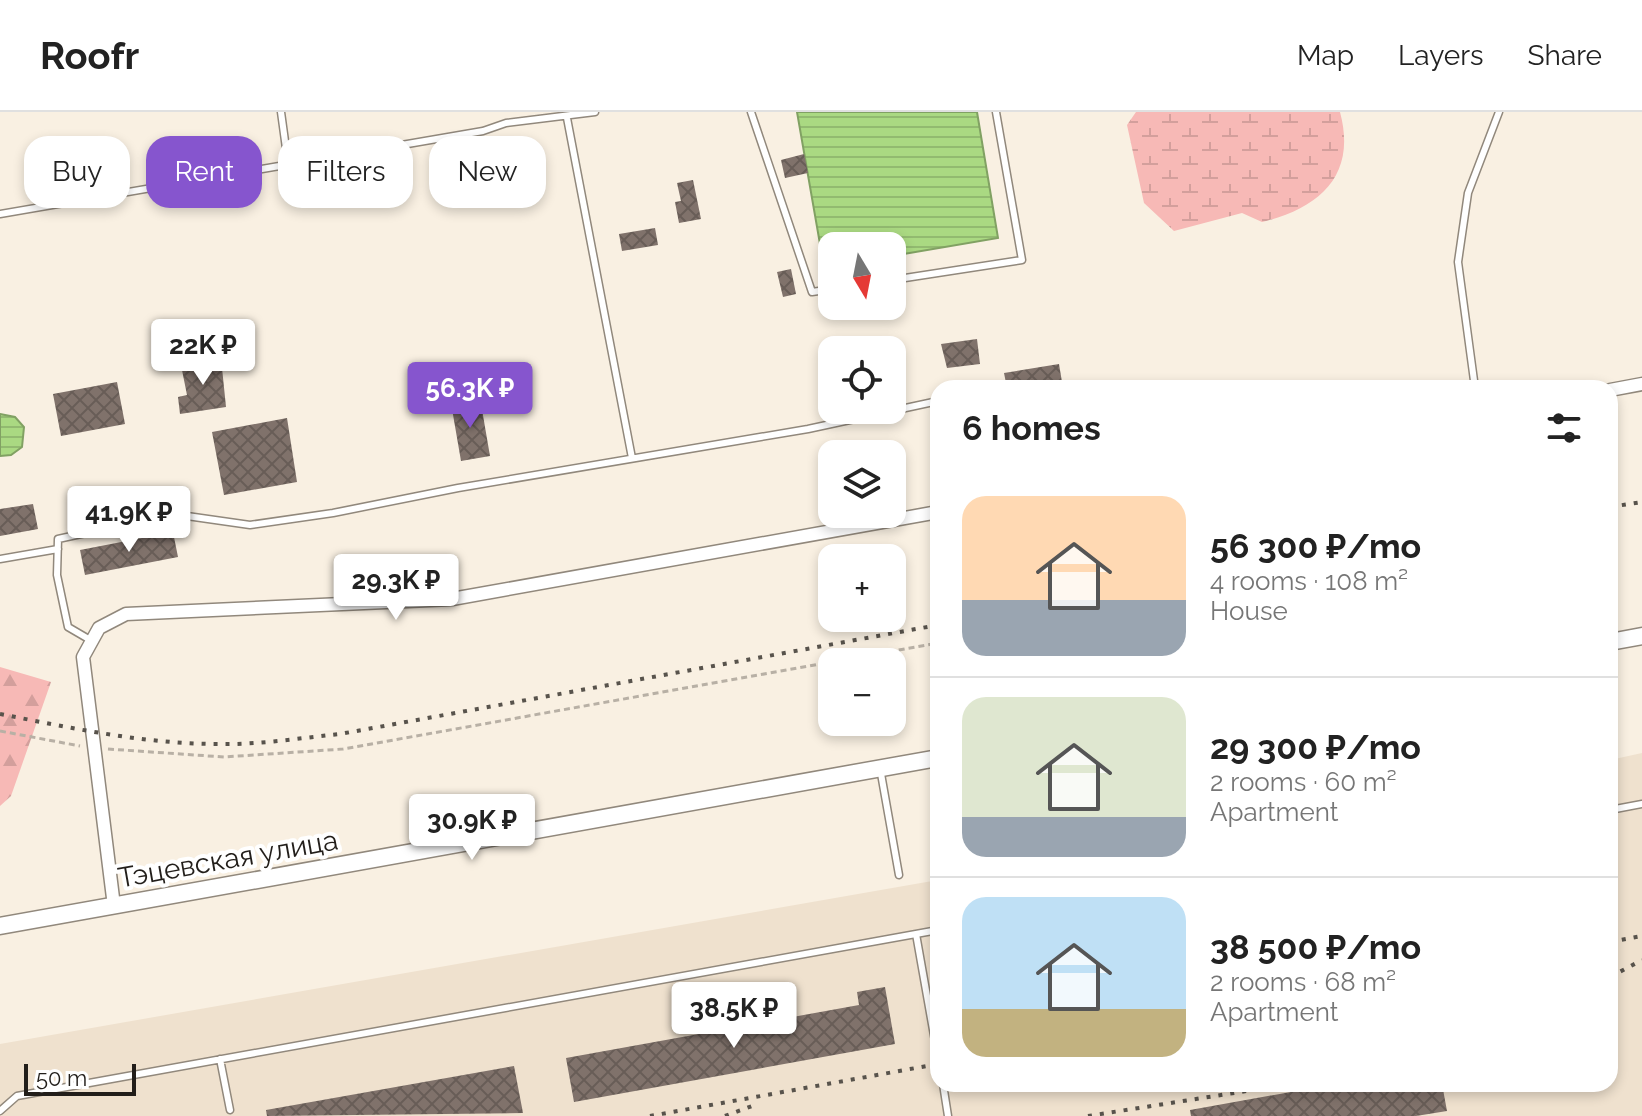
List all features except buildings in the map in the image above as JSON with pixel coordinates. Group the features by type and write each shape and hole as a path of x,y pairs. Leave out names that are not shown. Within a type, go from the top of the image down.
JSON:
{"street":[{"path":"1618,388 1642,384"},
{"path":"114,906 83,657 99,628 126,614 452,599 930,513"},
{"path":"1618,640 1642,636"},
{"name":"Тэцевская улица","path":"0,926 930,759"}],"lane":[{"path":"281,112 284,136"},
{"path":"504,112 506,123"},
{"path":"413,142 483,131 506,123 567,118 595,112"},
{"path":"751,112 812,292 818,291"},
{"path":"906,278 1022,260 996,112"},
{"path":"1474,380 1458,262 1468,193 1499,112"},
{"path":"567,118 632,458"},
{"path":"0,214 278,165"},
{"path":"92,641 68,627 57,575 58,539 173,514 250,525 333,513 808,429 930,403"},
{"path":"0,559 57,549"},
{"path":"880,768 899,875"},
{"path":"1618,808 1642,804"},
{"path":"0,1111 17,1096 930,931"},
{"path":"916,934 930,1013"},
{"path":"220,1059 230,1110"},
{"path":"944,1092 948,1116"}],"path":[{"path":"0,731 93,748 224,757 343,749 930,644"}],"shaded area":[{"path":"797,112 977,112 998,238 906,254 906,232 818,233"},
{"path":"0,414 15,417 24,427 22,447 11,455 0,456"},
{"path":"1642,753 1642,1116 0,1116 0,1044 930,881 930,1092 1618,1092 1618,758"}],"green space":[{"path":"1136,112 1340,112 1344,134 1343,154 1338,171 1329,185 1317,198 1301,208 1262,222 1242,213 1174,231 1144,203 1127,125"},
{"path":"0,667 51,682 11,796 0,806"}],"railway":[{"path":"1618,506 1642,502"},
{"path":"0,714 163,741 233,744 279,741 340,734 930,626"},
{"path":"1618,940 1642,936"},
{"path":"1618,973 1642,960"},
{"path":"650,1116 930,1065"},
{"path":"1088,1116 1240,1092"},
{"path":"725,1116 752,1106"}]}
